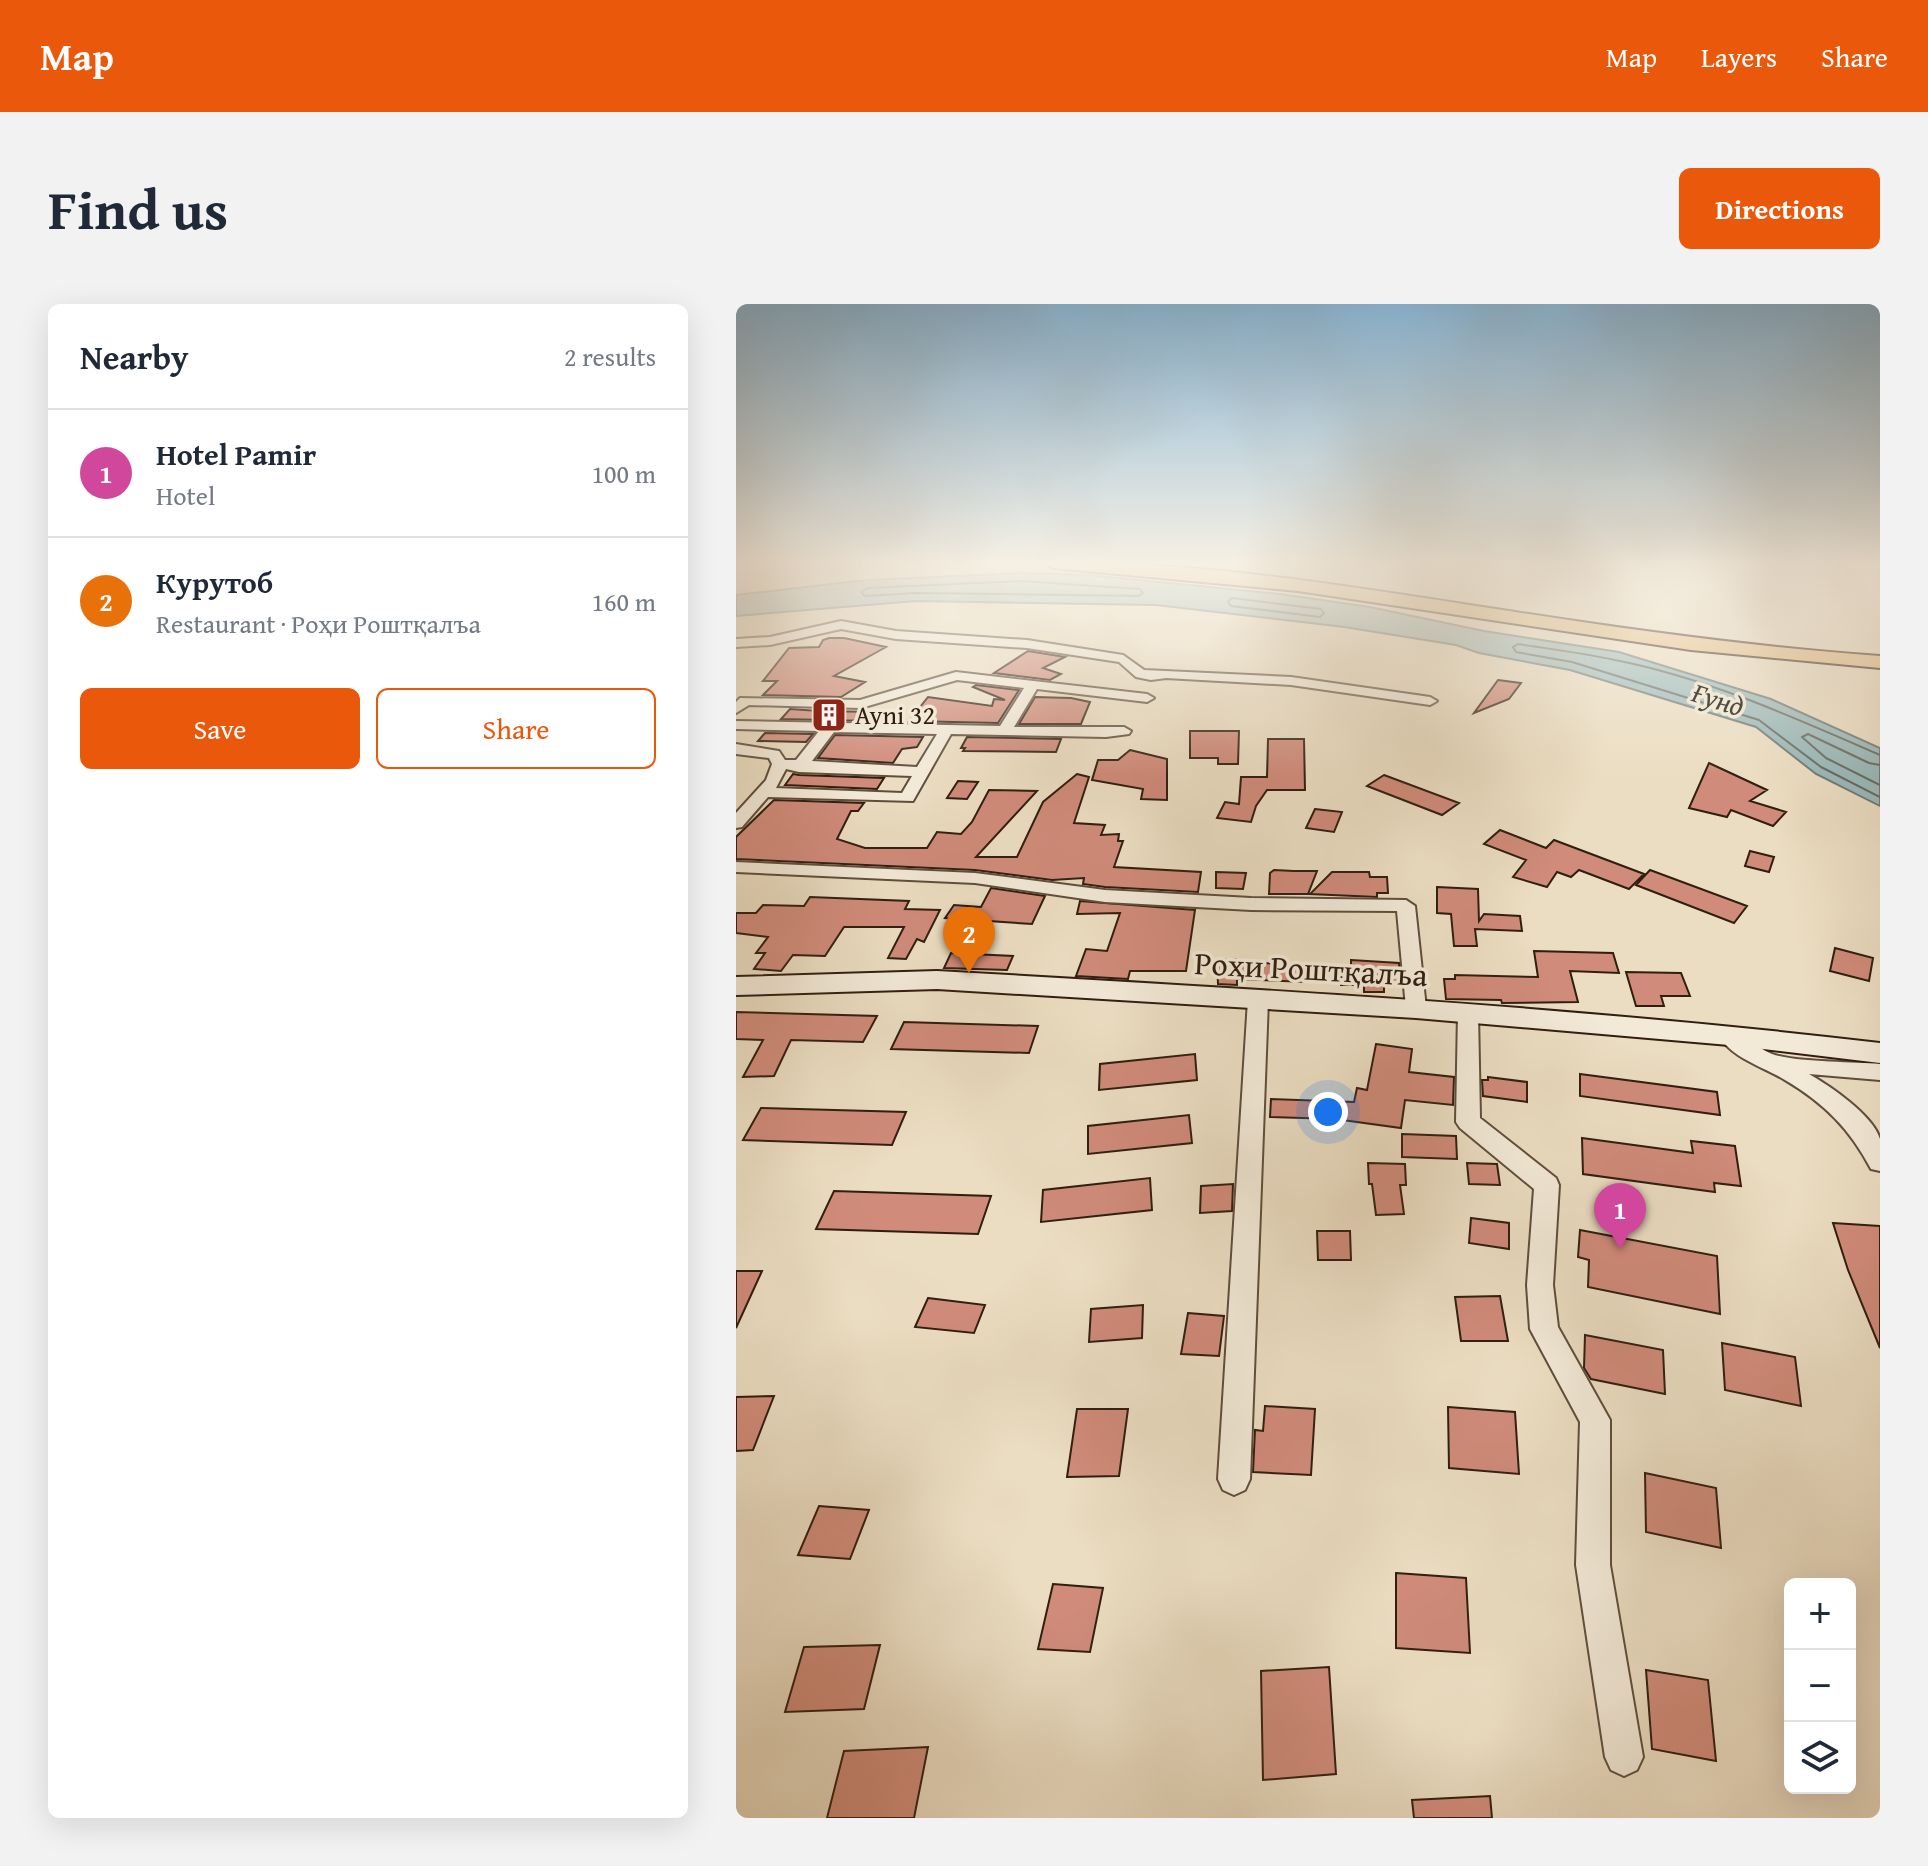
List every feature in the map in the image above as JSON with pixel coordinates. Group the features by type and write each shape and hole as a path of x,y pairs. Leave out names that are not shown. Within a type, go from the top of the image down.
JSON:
{"main road":[{"path":"1620,634 1880,662"},
{"name":"Роҳи Роштқалъа","path":"736,986 937,980 1416,1008 1729,1035 1880,1053"}],"street":[{"path":"736,643 770,641 801,634"},
{"path":"889,634 1041,646 1123,659 1141,674 1291,681 1430,701"},
{"path":"1151,676 1166,674"},
{"path":"736,709 745,701 861,704 956,676 1147,698"},
{"path":"1004,731 1033,684"},
{"path":"869,728 884,709 881,699"},
{"path":"736,725 1124,731"},
{"path":"799,767 830,727"},
{"path":"763,792 907,798 947,729"},
{"path":"736,749 774,754 780,764"},
{"path":"780,764 924,772"},
{"path":"736,823 773,781 780,764"},
{"path":"736,867 975,878 1105,896 1251,904 1406,906 1416,1008"},
{"path":"1234,1479 1258,1000"},
{"path":"1468,1012 1468,1122 1547,1185 1540,1285 1544,1329 1595,1420 1593,1565 1624,1757"},
{"path":"1729,1035 1737,1047 1773,1063 1839,1103 1876,1151 1880,1162"},
{"path":"1773,1063 1880,1072"}],"water":[{"name":"Ғунд","path":"1385,634 1501,634 1619,652 1771,699 1880,748 1880,806 1816,774 1756,727 1570,670 1479,653 1456,645"}],"building":[{"path":"829,638 886,647 834,676 865,682 841,697 763,695 777,681 763,681 789,648 819,647 823,640"},
{"path":"1028,651 1065,657 1043,668 1061,674 1050,680 994,673"},
{"path":"1498,680 1521,683 1509,699 1474,713"},
{"path":"973,687 1019,690 998,723 909,721 928,697 992,706 994,699 1005,700"},
{"path":"1035,697 1090,702 1081,724 1019,724"},
{"name":"Ayni 32","path":"790,709 877,712 870,721 781,719"},
{"path":"1190,731 1239,731 1238,764 1218,764 1218,758 1190,758"},
{"path":"765,733 813,734 806,742 758,741"},
{"path":"835,735 923,737 917,747 902,749 893,763 818,758"},
{"path":"967,737 1061,739 1056,752 963,751 965,748 961,748"},
{"path":"1268,739 1304,739 1305,790 1267,790 1256,806 1251,822 1217,818 1225,802 1239,804 1241,777 1267,777"},
{"path":"1130,750 1167,759 1167,800 1141,799 1143,789 1092,780 1098,760 1118,760"},
{"path":"1709,763 1767,790 1750,801 1786,812 1773,826 1731,810 1727,817 1689,808"},
{"path":"793,774 884,778 877,789 785,785"},
{"path":"1077,774 1089,777 1074,823 1105,825 1101,835 1119,834 1118,841 1123,841 1114,867 1201,872 1198,892 1105,887 1083,884 1084,878 1052,880 975,870 736,859 736,837 774,800 864,803 858,811 851,811 837,839 865,848 927,848 937,832 961,834 972,822 989,790 1037,791 976,857 1017,857 1043,802"},
{"path":"1384,775 1459,803 1442,815 1367,786"},
{"path":"958,781 978,782 967,799 947,798"},
{"path":"1315,809 1342,812 1334,832 1306,828"},
{"path":"1500,830 1546,848 1554,840 1644,874 1629,889 1579,870 1571,877 1557,872 1547,887 1513,877 1526,860 1484,844"},
{"path":"1750,851 1774,857 1769,872 1745,866"},
{"path":"1274,870 1317,871 1308,894 1269,894 1270,873"},
{"path":"1650,870 1747,906 1734,923 1636,885"},
{"path":"1216,872 1246,873 1243,889 1216,888"},
{"path":"1332,872 1369,872 1370,877 1387,877 1388,893 1377,893 1377,897 1310,894"},
{"path":"1437,887 1478,889 1479,921 1484,914 1520,916 1522,931 1475,929 1477,946 1454,946 1451,914 1437,913"},
{"path":"991,888 1045,896 1032,924 945,918 954,905 981,907"},
{"path":"810,897 909,901 905,909 940,910 924,942 917,939 906,959 888,958 904,927 844,927 825,956 793,955 781,971 754,969 765,953 756,953 768,937 736,933 736,913 756,913 763,905 804,906"},
{"path":"1080,901 1195,910 1186,971 1130,971 1128,979 1076,976 1086,949 1107,951 1120,913 1077,914"},
{"path":"1835,948 1873,958 1869,981 1830,971"},
{"path":"1534,951 1613,953 1619,973 1570,971 1578,1002 1502,1003 1501,1000 1446,999 1444,979 1455,979 1455,975 1538,977"},
{"path":"951,953 1013,956 1007,970 944,968"},
{"path":"1236,959 1237,962 1309,965 1307,982 1237,979 1237,985 1218,984 1217,960"},
{"path":"1351,960 1399,963 1401,986 1384,986 1384,992 1364,992 1364,985 1341,985 1341,968 1351,968"},
{"path":"1626,972 1681,973 1690,996 1661,996 1664,1006 1636,1006"},
{"path":"736,1012 877,1016 863,1042 791,1040 774,1076 743,1077 763,1040 736,1039"},
{"path":"904,1022 1038,1026 1029,1053 891,1049"},
{"path":"1376,1044 1412,1049 1409,1072 1454,1077 1453,1105 1405,1100 1401,1128 1335,1119 1270,1117 1271,1099 1354,1102 1357,1088 1367,1090"},
{"path":"1195,1054 1197,1080 1099,1090 1100,1064"},
{"path":"1580,1074 1717,1092 1720,1115 1580,1096"},
{"path":"1488,1077 1527,1082 1527,1102 1483,1096 1482,1080 1488,1080"},
{"path":"761,1108 906,1112 892,1145 743,1140"},
{"path":"1189,1115 1192,1143 1088,1154 1088,1126"},
{"path":"1402,1134 1456,1136 1457,1159 1402,1157"},
{"path":"1582,1138 1693,1153 1691,1141 1735,1146 1741,1186 1714,1183 1715,1192 1583,1174"},
{"path":"1368,1163 1405,1164 1406,1185 1400,1185 1404,1214 1376,1215"},
{"path":"1467,1163 1497,1164 1500,1185 1469,1184"},
{"path":"1150,1178 1152,1210 1041,1222 1043,1190"},
{"path":"1233,1184 1232,1211 1200,1213 1201,1186"},
{"path":"834,1191 991,1196 978,1234 816,1229"},
{"path":"1471,1218 1509,1223 1509,1249 1469,1243"},
{"path":"1833,1223 1880,1226 1880,1348 1848,1270"},
{"path":"1580,1230 1717,1256 1720,1314 1588,1287 1589,1260 1578,1257"},
{"path":"1317,1231 1350,1231 1351,1260 1318,1260"},
{"path":"736,1271 762,1271 736,1328"},
{"path":"1500,1296 1508,1341 1461,1341 1455,1297"},
{"path":"928,1298 985,1305 974,1333 915,1327"},
{"path":"1143,1305 1142,1338 1089,1342 1091,1309"},
{"path":"1188,1313 1224,1316 1219,1356 1181,1354"},
{"path":"1585,1335 1663,1350 1665,1394 1591,1379 1584,1368"},
{"path":"1722,1343 1795,1357 1801,1406 1725,1390"},
{"path":"774,1396 753,1450 736,1451 736,1397"},
{"path":"1265,1406 1315,1409 1311,1475 1253,1472 1255,1430 1263,1431"},
{"path":"1448,1407 1515,1412 1519,1474 1449,1468"},
{"path":"1077,1409 1128,1409 1119,1476 1067,1477"},
{"path":"1645,1473 1716,1488 1721,1548 1646,1532"},
{"path":"819,1506 869,1510 850,1559 798,1555"},
{"path":"1396,1573 1466,1578 1470,1653 1396,1648"},
{"path":"1053,1584 1103,1588 1090,1652 1038,1649"},
{"path":"880,1645 864,1709 785,1712 804,1647"},
{"path":"1329,1667 1336,1774 1263,1780 1261,1671"},
{"path":"1646,1670 1708,1680 1716,1761 1652,1749"},
{"path":"928,1747 914,1818 827,1818 844,1751"},
{"path":"1490,1796 1492,1818 1414,1818 1412,1800"}],"place":[{"name":"Ayni 32","path":"829,715"},
{"name":"Курутоб","path":"969,973"},
{"name":"Hotel Pamir","path":"1620,1249"}]}
